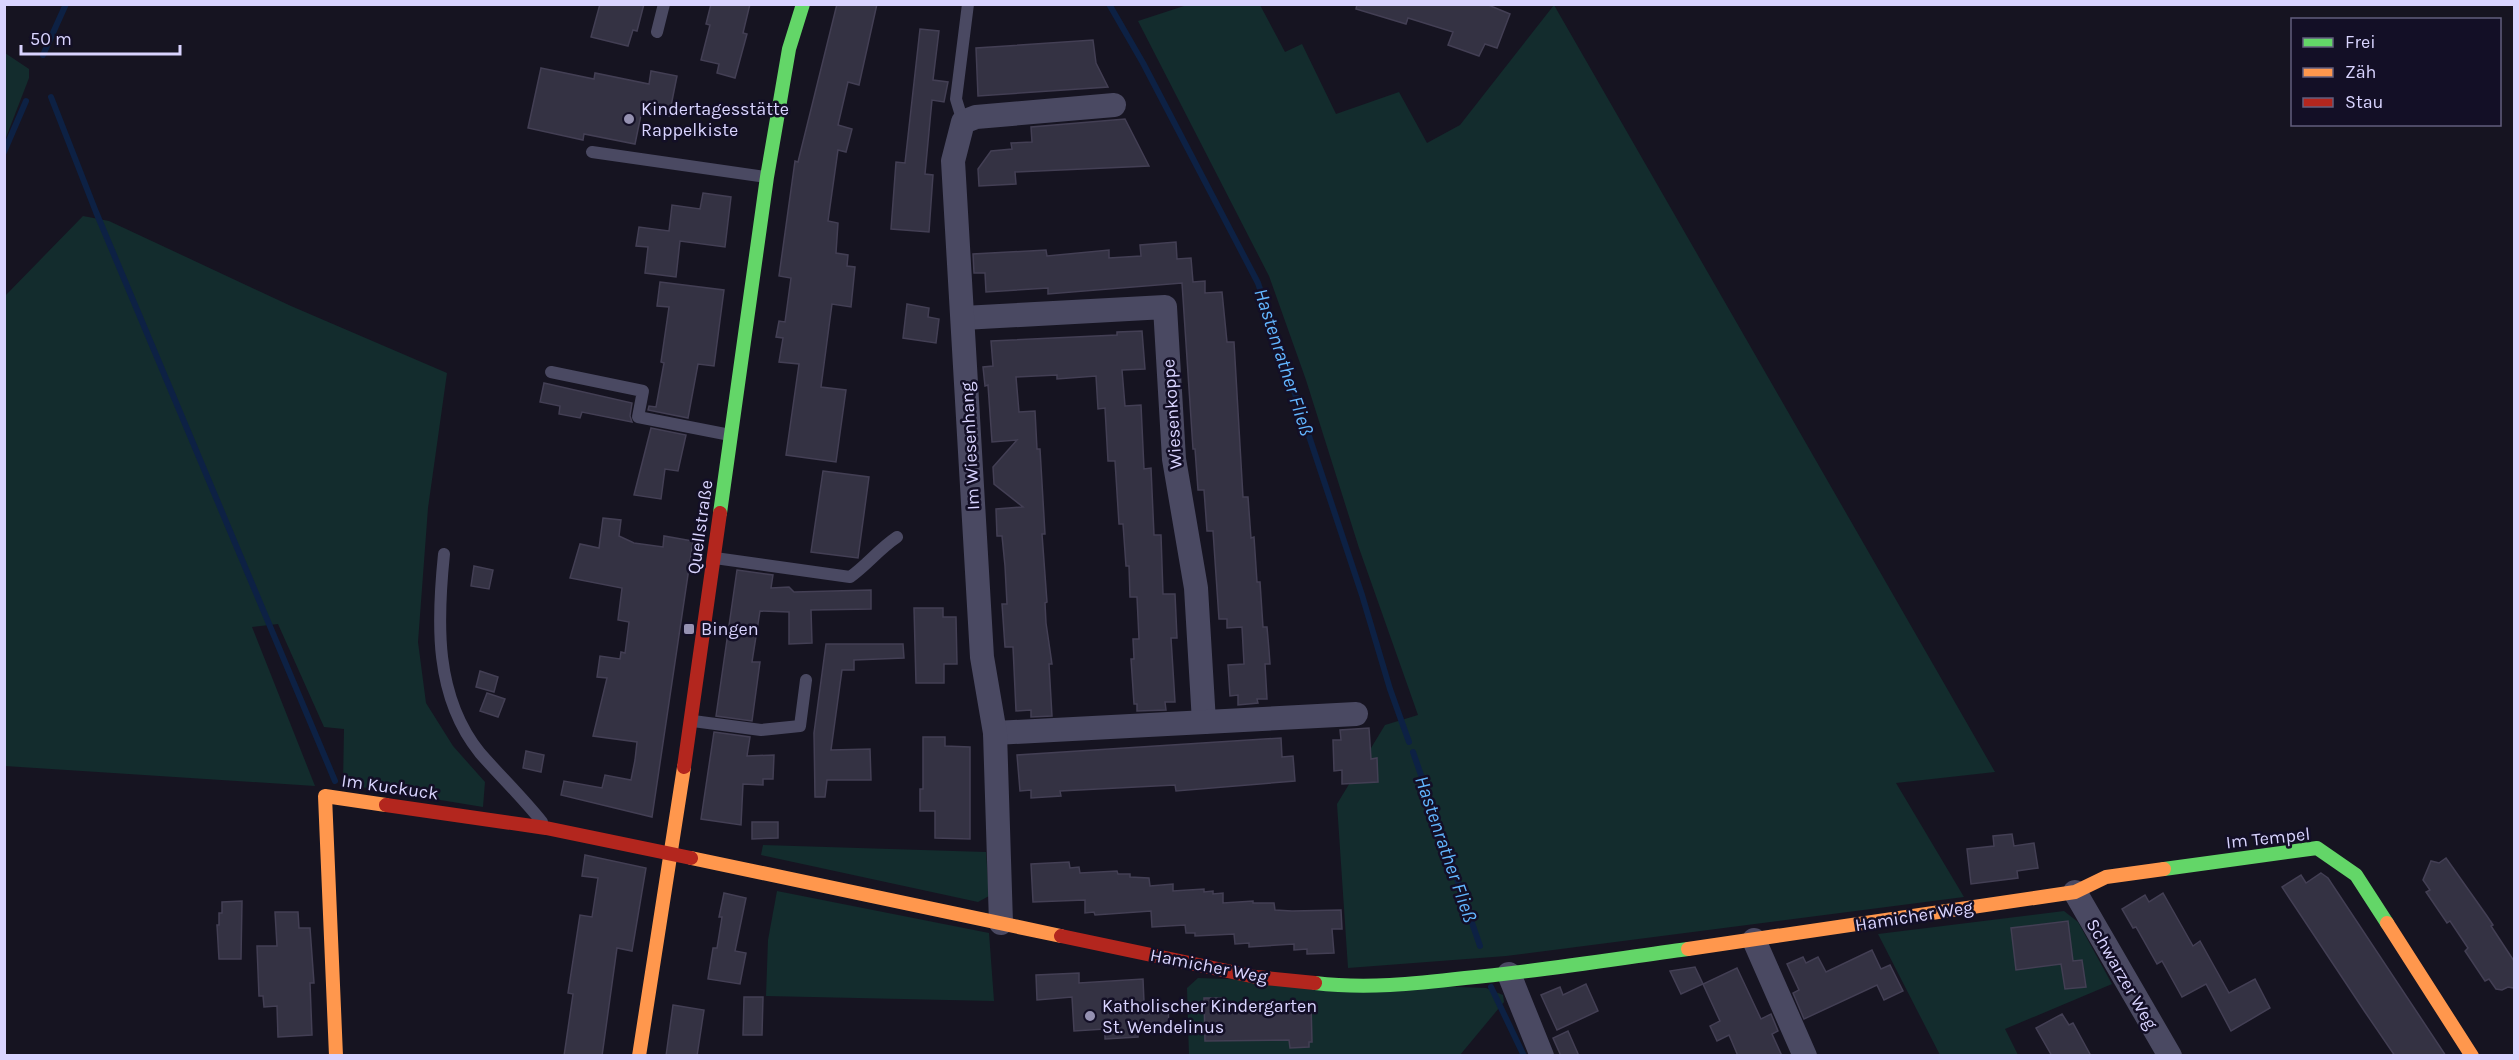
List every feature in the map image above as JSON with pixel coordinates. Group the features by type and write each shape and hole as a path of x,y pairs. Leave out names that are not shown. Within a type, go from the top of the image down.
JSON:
{"street":[{"name":"Quellstraße","path":"639,1056 691,721 767,177 789,49 803,4"},
{"path":"963,122 976,117 1114,105"},
{"name":"Im Wiesenhang","path":"963,122 953,161 982,657 995,734 1001,923"},
{"name":"Wiesenkoppe","path":"963,318 1165,307 1174,459 1196,588 1204,722"},
{"path":"995,734 1356,714"},
{"name":"Im Kuckuck","path":"336,1056 325,796 546,828 671,853"},
{"name":"Im Tempel","path":"2075,892 2106,877 2317,848 2356,875 2472,1056"},
{"name":"Hamicher Weg","path":"671,853 1256,977 1341,986 1411,984 1509,974 2075,892"},
{"name":"Schwarzer Weg","path":"2075,892 2170,1056"},
{"path":"1754,940 1805,1056"},
{"path":"1509,974 1542,1056"}],"lane":[{"path":"657,32 664,4"},
{"path":"963,122 956,99 968,4"},
{"path":"592,152 767,177"},
{"path":"551,372 642,391 638,417 731,436"},
{"path":"713,558 850,577 862,569 881,548 897,537"},
{"path":"444,554 439,628 442,666 453,706 479,751 519,793 546,828"},
{"path":"691,721 761,730 800,726 806,680"}],"green space":[{"path":"1187,5 1260,5 1285,52 1302,44 1336,114 1399,92 1427,143 1460,125 1554,5 1995,772 1896,783 1964,897 1506,956 1348,968 1337,804 1385,725 1418,715 1359,548 1306,380 1269,276 1138,21"},
{"path":"5,53 29,69 29,78 5,140"},
{"path":"83,216 109,221 291,306 447,373 428,508 418,642 426,703 453,746 485,782 483,807 343,784 344,729 324,727 278,624 252,627 315,786 5,766 4,297"},
{"path":"763,845 986,852 989,896 978,902 761,855"},
{"path":"777,891 989,933 994,1001 766,996 768,940"},
{"path":"2064,911 2078,922 2112,984 2005,1029 2018,1055 1940,1055 1878,934"},
{"path":"1198,978 1486,988 1503,995 1504,1002 1460,1055 1189,1056 1187,988"}],"building":[{"path":"600,4 644,4 637,31 633,30 628,46 591,37"},
{"path":"711,4 750,4 743,33 747,34 735,78 717,73 719,64 701,60 710,25 706,24"},
{"path":"837,4 877,4 859,85 848,82 838,125 852,129 846,152 838,150 828,221 838,223 836,253 848,255 847,266 855,267 851,307 832,304 821,387 846,390 836,462 786,455 799,364 779,362 783,338 776,337 779,321 785,322 791,278 779,276 795,161 798,162"},
{"path":"1357,4 1486,4 1510,14 1497,48 1485,44 1479,56 1448,45 1453,32 1408,18 1406,24 1356,9"},
{"path":"920,29 939,31 933,80 948,82 944,102 932,100 925,174 933,175 929,232 891,229 896,162 905,163"},
{"path":"1093,40 1096,63 1108,87 978,96 976,48"},
{"path":"541,68 594,79 595,73 649,84 651,71 677,76 669,116 642,110 635,144 584,134 583,140 528,128"},
{"path":"1125,119 1149,166 1015,172 1016,184 979,186 978,169 991,151 1012,149 1011,143 1032,142 1031,127"},
{"path":"703,193 731,197 725,247 680,241 676,277 645,273 648,247 636,246 639,227 669,231 672,205 700,209"},
{"path":"1176,242 1177,259 1191,258 1193,282 1205,281 1205,293 1222,292 1227,342 1234,342 1243,497 1248,497 1251,538 1254,537 1257,582 1260,582 1263,627 1267,627 1270,664 1265,664 1267,699 1257,699 1258,703 1238,705 1238,695 1230,696 1228,665 1244,664 1242,627 1227,628 1227,619 1219,619 1213,531 1207,531 1204,490 1198,490 1195,449 1193,449 1182,283 1048,294 1048,288 986,292 985,273 974,273 973,254 1046,250 1047,256 1109,250 1109,258 1141,256 1140,245"},
{"path":"660,282 724,290 714,366 698,364 688,418 648,410 649,406 656,407 664,363 661,362 669,307 657,306"},
{"path":"907,304 929,308 928,317 939,319 936,343 903,338"},
{"path":"1142,331 1145,369 1122,370 1125,406 1141,405 1144,469 1151,468 1154,535 1161,535 1163,594 1175,594 1177,638 1171,638 1175,702 1165,702 1166,710 1137,711 1137,704 1134,704 1131,659 1134,659 1133,639 1139,639 1137,597 1130,597 1129,566 1126,566 1123,524 1119,524 1115,461 1108,461 1105,408 1098,409 1096,376 1057,379 1057,375 1016,377 1019,412 1035,411 1037,449 1040,449 1045,534 1042,534 1047,602 1045,603 1046,623 1052,664 1049,664 1052,716 1031,717 1031,710 1016,711 1013,647 1005,647 1002,604 1007,604 1002,536 997,536 996,509 1023,507 994,484 993,467 1017,440 992,442 988,385 985,386 983,367 993,366 991,341 1117,335 1117,332"},
{"path":"544,383 632,403 630,416 632,422 582,412 580,418 559,414 560,406 540,402"},
{"path":"651,428 686,435 678,471 665,469 661,499 634,495"},
{"path":"823,471 869,477 858,558 811,552"},
{"path":"603,518 621,520 619,536 634,543 663,547 664,536 693,541 652,817 561,795 564,781 602,788 605,775 631,780 635,760 637,742 593,736 607,678 597,677 600,656 620,659 621,652 625,653 629,622 618,620 622,588 570,578 580,544 599,548"},
{"path":"474,566 493,570 489,589 471,586"},
{"path":"737,570 773,575 771,588 789,587 794,592 871,590 871,609 811,610 812,643 789,644 789,612 760,611 752,662 760,662 752,721 716,716"},
{"path":"914,608 943,608 943,617 956,617 957,664 944,664 944,683 916,683"},
{"path":"826,644 903,644 904,658 854,660 854,670 842,670 831,750 870,749 871,780 827,780 825,797 815,797 814,733"},
{"path":"480,671 498,677 494,692 476,687"},
{"path":"487,693 505,699 498,717 480,711"},
{"path":"1369,728 1371,759 1377,758 1378,782 1342,784 1342,770 1334,771 1333,740 1341,740 1340,730"},
{"path":"714,732 750,737 747,756 774,755 773,779 763,779 763,785 743,784 741,825 701,819"},
{"path":"923,737 945,737 945,746 970,747 970,839 935,838 935,811 920,811 920,789 923,789"},
{"path":"1281,738 1282,757 1293,756 1295,781 1176,791 1175,785 1060,791 1061,796 1031,798 1031,790 1020,791 1017,755"},
{"path":"526,751 544,755 541,772 523,768"},
{"path":"752,822 778,822 778,838 752,839"},
{"path":"2012,834 2014,846 2034,843 2038,868 2017,871 2018,878 1971,884 1967,849 1994,846 1993,836"},
{"path":"585,855 646,868 632,951 617,948 602,1056 564,1056 573,994 568,993 580,915 592,917 598,878 582,876"},
{"path":"2446,858 2493,925 2491,926 2514,961 2514,988 2496,989 2489,979 2485,981 2465,951 2468,948 2450,921 2447,923 2426,892 2430,890 2423,880 2431,861 2439,863"},
{"path":"1069,862 1070,868 1079,867 1080,873 1117,871 1118,874 1130,874 1130,877 1149,878 1150,886 1173,884 1173,891 1204,889 1204,892 1213,891 1213,894 1223,893 1223,903 1253,901 1253,903 1274,903 1275,910 1341,910 1342,929 1332,929 1334,953 1307,954 1307,949 1294,950 1294,944 1249,947 1249,943 1235,944 1234,934 1195,936 1195,933 1186,933 1185,925 1152,927 1151,911 1095,915 1094,912 1085,913 1085,900 1033,902 1031,864"},
{"path":"2321,873 2328,878 2446,1056 2395,1056 2282,887 2301,875 2306,883"},
{"path":"724,893 746,898 735,951 746,953 740,984 708,979 713,948 717,948 722,917 719,917"},
{"path":"2163,893 2193,946 2200,941 2229,993 2255,979 2270,1008 2231,1031 2206,984 2182,997 2162,961 2157,964 2136,927 2133,928 2122,909 2145,895 2149,902"},
{"path":"242,901 241,959 219,959 217,925 219,925 219,913 222,913 222,902"},
{"path":"275,912 298,912 299,928 310,928 314,983 310,983 312,1035 278,1037 277,1006 264,1007 263,996 259,996 257,946 277,946"},
{"path":"2068,921 2073,961 2082,960 2086,987 2065,989 2061,964 2016,970 2011,928"},
{"path":"1872,950 1881,969 1890,965 1903,991 1884,1000 1877,985 1804,1019 1793,993 1799,990 1787,964 1803,957 1806,963 1818,957 1826,972"},
{"path":"1695,967 1703,984 1681,994 1670,971"},
{"path":"1737,968 1761,1019 1771,1014 1778,1031 1772,1034 1782,1056 1738,1056 1729,1035 1717,1041 1710,1026 1720,1021 1703,984"},
{"path":"1079,973 1079,983 1143,979 1144,1002 1153,1002 1153,1006 1168,1005 1169,1026 1138,1027 1138,1037 1105,1039 1105,1029 1074,1031 1072,997 1037,1000 1036,975"},
{"path":"1586,984 1598,1011 1557,1030 1541,995 1560,987 1563,995"},
{"path":"744,997 763,997 762,1035 743,1035"},
{"path":"1204,998 1224,998 1224,1005 1311,1003 1312,1042 1309,1042 1309,1047 1290,1048 1289,1040 1205,1041"},
{"path":"673,1005 704,1010 697,1056 666,1056"},
{"path":"2062,1014 2069,1025 2073,1023 2091,1056 2052,1056 2036,1028"},
{"path":"1568,1031 1579,1056 1561,1056 1553,1038"}],"waterway":[{"path":"43,55 66,4"},
{"name":"Hastenrather Fließ","path":"1109,4 1143,63 1258,283 1409,742"},
{"path":"51,97 96,212 335,781"},
{"path":"4,152 26,101"},
{"name":"Hastenrather Fließ","path":"1413,752 1480,946"},
{"name":"Hastenrather Fließ","path":"1491,987 1524,1056"}],"traffic: fast":[{"path":"720,513 767,177 789,49 803,4"},
{"path":"2164,869 2317,848 2356,875 2387,923"},
{"path":"1315,983 1371,986 1428,982 1688,949"}],"traffic: slow":[{"path":"639,1056 684,767"},
{"path":"336,1056 325,796 386,805"},
{"path":"691,858 1061,936"},
{"path":"1688,949 2075,892 2106,877 2164,869"},
{"path":"2387,923 2472,1056"}],"traffic: jam":[{"path":"684,767 720,513"},
{"path":"386,805 546,828 691,858"},
{"path":"1061,936 1256,977 1315,983"}],"place":[{"name":"Kindertagesstätte Rappelkiste","path":"629,119"},
{"name":"Bingen","path":"689,629"},
{"name":"Katholischer Kindergarten St. Wendelinus","path":"1090,1016"}]}
